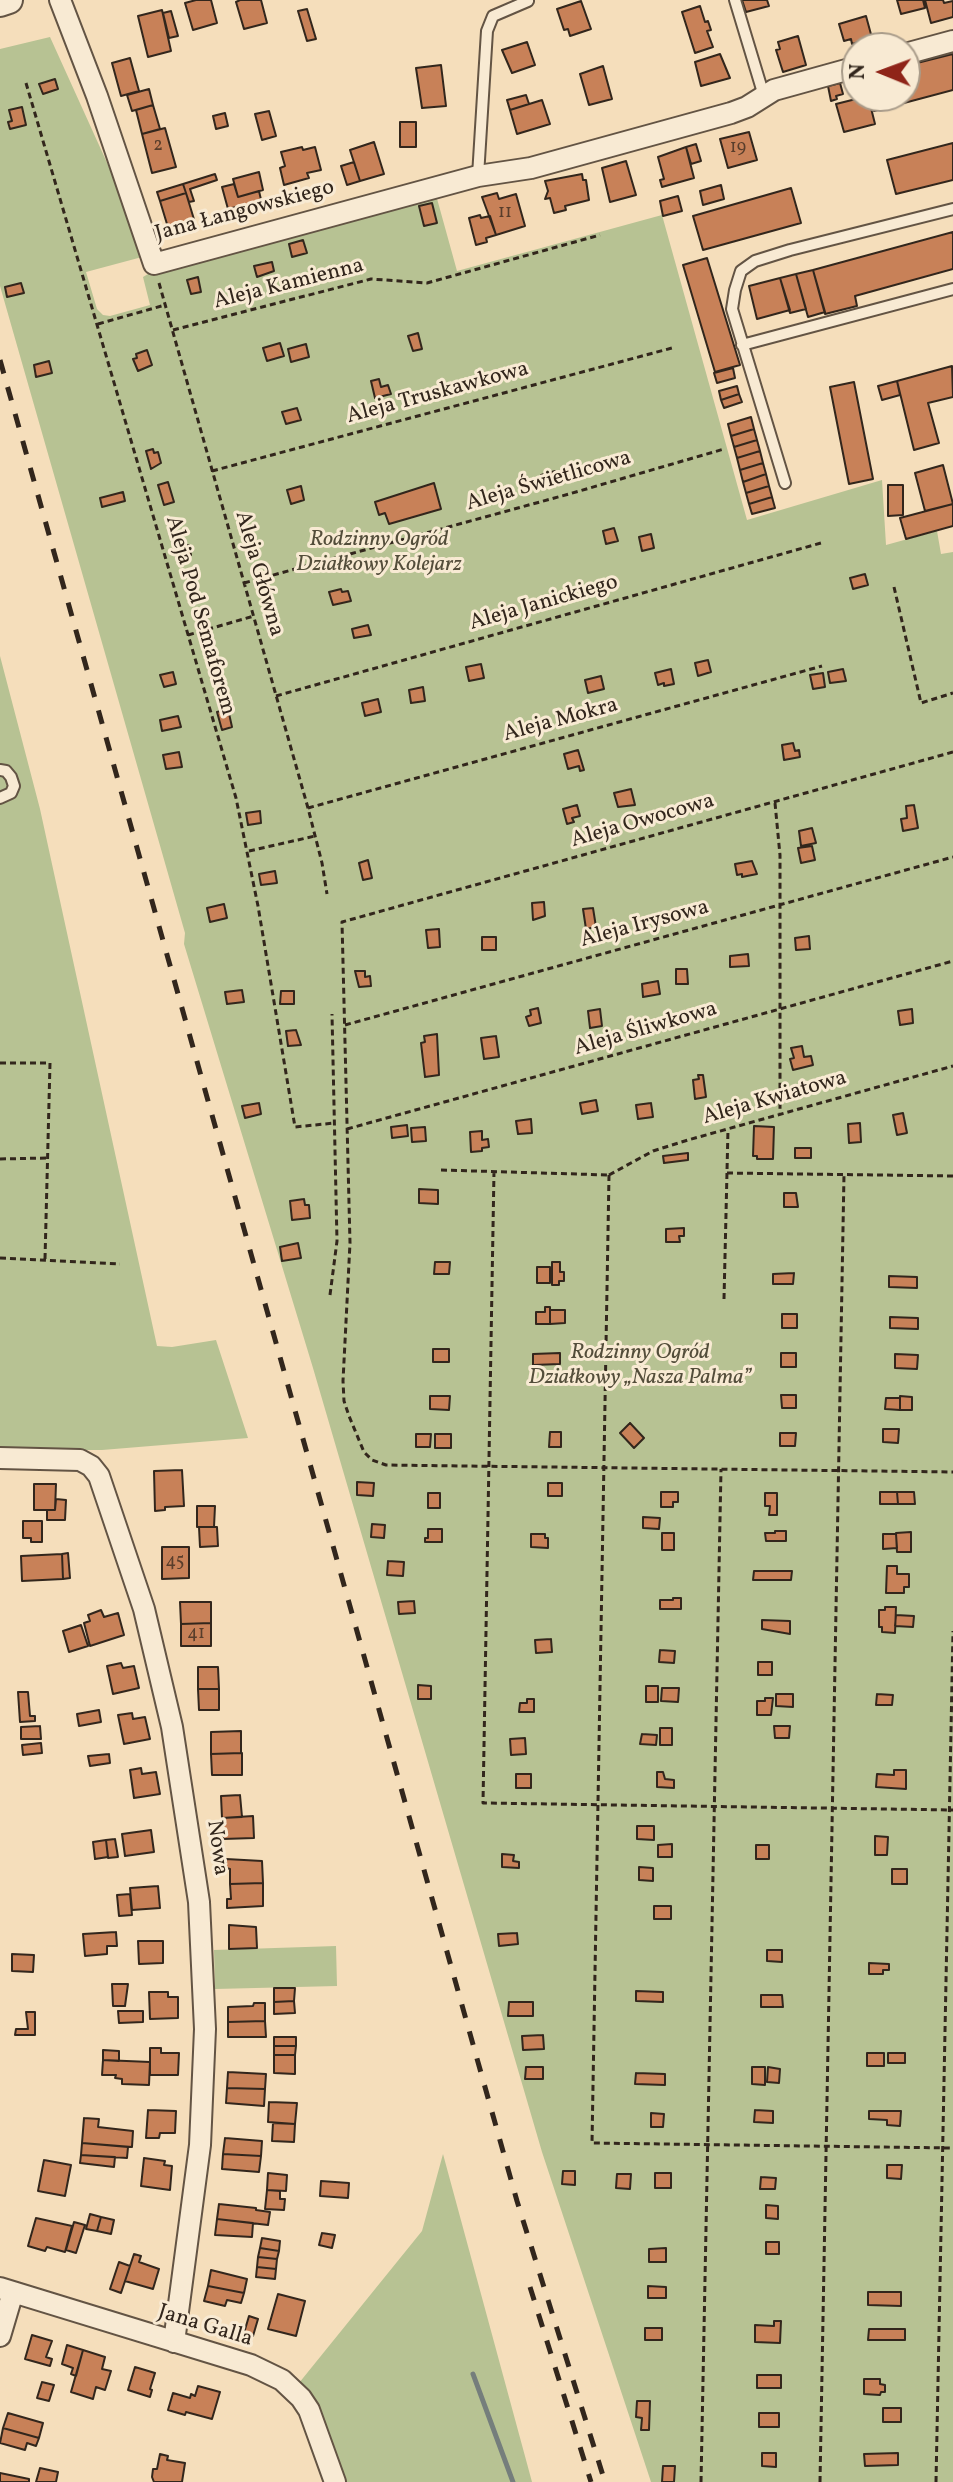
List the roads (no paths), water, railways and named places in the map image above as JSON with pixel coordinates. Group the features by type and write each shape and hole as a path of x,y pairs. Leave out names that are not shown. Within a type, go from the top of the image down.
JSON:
{"street":[{"path":"0,3 9,0"},
{"name":"Jana Łangowskiego","path":"60,0 97,96 154,264 478,176 531,168 731,113 784,87 841,71"},
{"path":"921,50 953,41"},
{"name":"Nowa","path":"0,1458 80,1460 91,1466 99,1476 144,1609 172,1727 199,1902 205,2029 200,2145 174,2342"},
{"path":"0,2336 6,2290"},
{"name":"Jana Galla","path":"6,2290 251,2365 282,2380 309,2410 335,2482"}],"lane":[{"path":"735,0 764,96"},
{"path":"478,176 487,31 493,16 528,1"},
{"path":"785,483 732,309 741,271 755,261 953,209"},
{"path":"742,345 953,289"},
{"path":"0,770 6,771 14,786 11,793 0,798"}],"waterway":[{"path":"473,2374 513,2482"}],"railway":[{"path":"0,360 517,2201 605,2482"},
{"path":"530,2287 591,2482"}],"park label":[{"name":"Rodzinny Ogród Działkowy Kolejarz","path":"379,554"},
{"name":"Rodzinny Ogród Działkowy „Nasza Palma”","path":"640,1366"}]}
